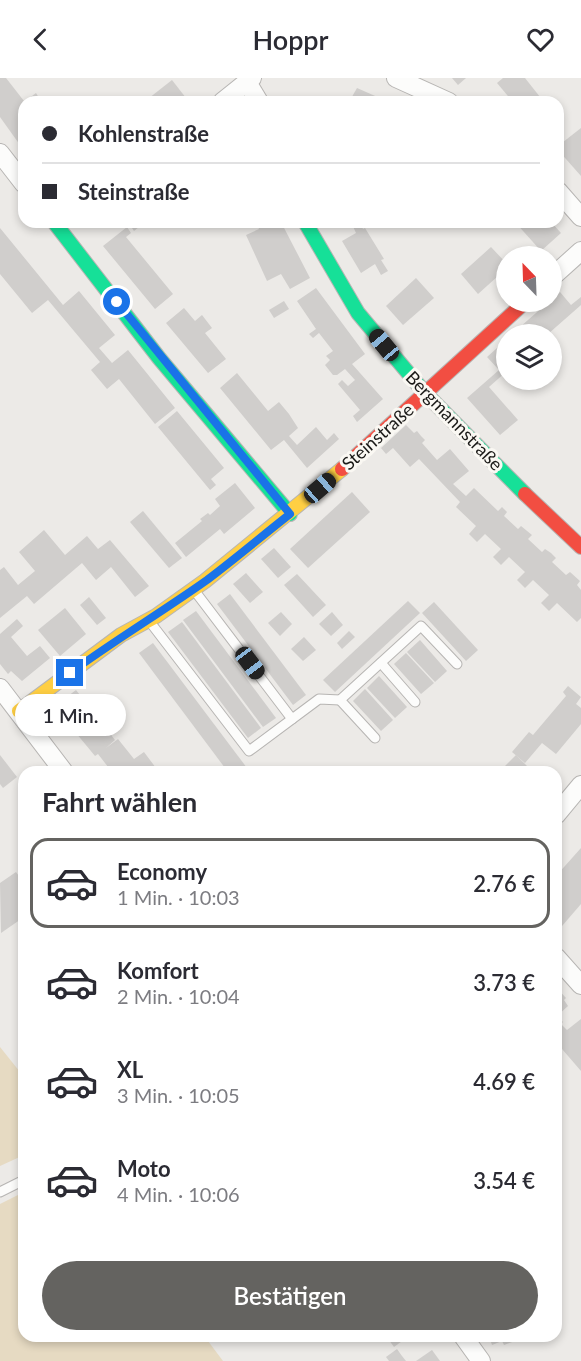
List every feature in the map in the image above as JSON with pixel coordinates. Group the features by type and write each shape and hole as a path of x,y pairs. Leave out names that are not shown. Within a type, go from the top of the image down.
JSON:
{"street":[{"path":"396,78 436,96"},
{"path":"229,96 249,80 257,96"},
{"path":"0,153 18,176"},
{"path":"564,198 581,217"},
{"path":"64,228 159,358 290,514"},
{"name":"Bergmannstraße","path":"308,228 357,313 425,393 554,524 581,546"},
{"path":"562,268 581,251"},
{"name":"Steinstraße","path":"19,711 121,635 149,620 194,589 290,514 514,312"},
{"path":"0,688 60,766"},
{"path":"562,808 581,785"},
{"path":"562,964 581,985"},
{"path":"468,1342 481,1361"}],"lane":[{"path":"194,589 292,719"},
{"path":"149,620 249,751 319,699 340,700 375,738"},
{"path":"340,700 421,627 457,664"},
{"path":"381,663 415,702"},
{"path":"0,1192 18,1183"}],"shaded area":[{"path":"0,1047 18,1070 18,1158 0,1166"},
{"path":"18,1195 18,1342 209,1342 223,1361 0,1361 0,1204"}],"building":[{"path":"0,78 6,78 20,96 18,96 18,142 0,117"},
{"path":"452,78 466,78 458,85"},
{"path":"503,78 525,78 539,96 508,96 497,83"},
{"path":"172,80 184,96 152,96"},
{"path":"357,88 375,96 352,96"},
{"path":"581,128 581,176 564,157 564,141"},
{"path":"0,228 63,305 79,291 115,335 99,348 112,363 128,350 175,408 155,424 119,379 107,389 91,370 100,362 48,300 32,313 0,274"},
{"path":"128,228 131,233 126,237 173,294 155,309 103,246"},
{"path":"284,228 310,278 290,289 281,274 267,281 246,235 259,229"},
{"path":"354,228 365,228 384,259 381,260 388,271 381,275 375,264 361,273 342,241 356,233"},
{"path":"520,228 556,228 561,233 547,246 537,246"},
{"path":"491,247 496,252 496,278 478,294 461,274"},
{"path":"416,278 434,298 403,325 386,306"},
{"path":"316,288 365,354 352,364 383,399 357,422 353,416 360,410 338,384 342,380 348,386 355,380 345,369 333,375 325,365 330,360 326,356 333,351 319,333 313,338 309,334 316,329 297,301"},
{"path":"562,294 571,305 581,297 581,305 559,324 523,324 537,312 562,312"},
{"path":"284,301 289,309 274,318 269,310"},
{"path":"184,308 195,321 202,315 212,328 205,333 226,359 208,373 166,323"},
{"path":"496,349 496,367 487,357"},
{"path":"237,373 268,411 279,402 289,414 298,428 289,436 297,445 316,427 327,440 334,433 339,439 307,468 284,440 271,450 220,388"},
{"path":"496,373 496,381 489,387 518,420 500,435 467,398"},
{"path":"177,411 224,468 211,479 216,485 210,490 158,427"},
{"path":"406,425 414,433 417,431 425,440 422,443 437,460 450,449 469,471 453,484 466,496 474,488 498,511 502,507 507,512 504,516 518,529 521,526 532,535 528,539 542,552 545,549 556,558 552,562 566,575 570,572 580,581 577,585 581,590 581,618 577,622 557,603 549,611 541,603 549,595 533,580 525,588 517,580 525,572 509,557 501,565 493,557 501,549 485,534 477,542 469,534 476,526 456,507 460,502 419,459 410,467 393,448 386,454 381,448"},
{"path":"235,483 255,508 224,534 220,529 186,557 175,543 202,521 200,519 208,513 210,515 220,506 215,499"},
{"path":"352,492 370,512 308,568 290,549"},
{"path":"143,511 182,558 169,568 130,522"},
{"path":"44,530 65,555 87,536 98,549 110,540 149,586 135,597 111,567 96,580 82,563 34,604 27,596 0,618 0,570 4,567 18,585 35,571 19,552"},
{"path":"274,548 291,567 278,578 261,559"},
{"path":"246,573 263,592 250,603 233,584"},
{"path":"297,574 326,605 313,617 284,585"},
{"path":"230,594 306,695 293,705 217,604"},
{"path":"89,597 106,618 97,625 80,605"},
{"path":"408,601 420,613 335,692 323,680"},
{"path":"434,602 478,650 466,661 422,613"},
{"path":"65,608 86,634 60,656 38,630"},
{"path":"196,611 276,718 263,727 183,620"},
{"path":"281,612 292,624 280,636 268,623"},
{"path":"332,612 343,625 331,636 319,624"},
{"path":"17,619 23,626 11,637 27,656 40,646 50,658 22,681 11,671 8,674 0,664 0,634"},
{"path":"182,622 261,728 248,738 168,632"},
{"path":"349,631 355,637 342,649 337,643"},
{"path":"304,637 316,650 303,661 291,649"},
{"path":"420,640 447,671 435,682 407,652"},
{"path":"153,643 245,766 224,766 139,653"},
{"path":"406,653 434,683 421,694 394,664"},
{"path":"379,676 407,707 395,718 367,688"},
{"path":"568,686 581,697 576,704 581,708 581,724 556,754 542,743 525,763 512,752 529,732 533,735 566,696 563,692"},
{"path":"365,689 393,720 381,731 353,701"},
{"path":"76,690 115,740 106,748 118,739 134,759 144,752 154,766 107,766 98,754 95,756 62,716 68,712 60,702"},
{"path":"0,755 17,777 3,788 0,784"},
{"path":"516,755 527,766 505,766"},
{"path":"581,848 581,904 562,926 562,869"},
{"path":"16,872 18,875 18,921 1,933 0,883"},
{"path":"562,994 566,998 564,1000 568,1006 562,1011"},
{"path":"581,1019 581,1071 562,1049 562,1025 567,1030"},
{"path":"390,1342 401,1342 394,1347"},
{"path":"397,1349 406,1361 389,1361 386,1357"},
{"path":"432,1350 440,1361 416,1361"}],"traffic: fast":[{"path":"59,228 159,358 290,514"},
{"path":"308,228 358,313 425,393 525,494"}],"traffic: slow":[{"path":"19,711 121,635 156,616 205,581 342,469"}],"traffic: jam":[{"path":"342,469 514,312"},
{"path":"525,494 581,547"}],"route":[{"path":"70,673 121,635 209,578 290,514 159,358 117,302"}]}
